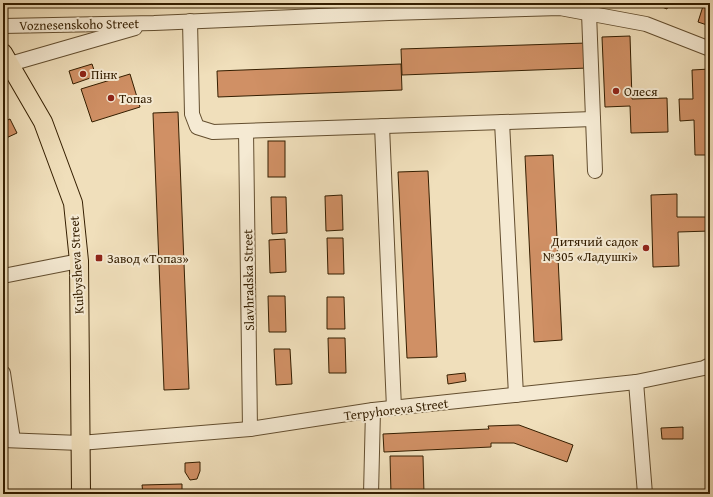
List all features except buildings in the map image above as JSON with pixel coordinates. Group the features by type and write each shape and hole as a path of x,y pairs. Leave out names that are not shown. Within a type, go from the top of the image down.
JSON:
{"main road":[{"name":"Kuibysheva Street","path":"6,58 43,122 73,202 79,261 81,494"}],"street":[{"name":"Voznesenskoho Street","path":"3,26 154,23 389,8 560,6 646,24 710,49"},
{"path":"589,13 595,171"},
{"path":"190,21 192,114 197,127 213,132 593,119"},
{"name":"Voznesenskoho Street","path":"6,58 154,23"},
{"path":"502,122 516,395"},
{"path":"382,126 394,408"},
{"name":"Slavhradska Street","path":"246,131 250,429"},
{"path":"3,276 79,261"},
{"name":"Terpyhoreva Street","path":"8,440 80,443 250,429 373,410 636,382 704,368 710,365"},
{"path":"3,373 8,440"},
{"path":"636,382 645,494"},
{"path":"371,494 373,410"}],"place":[{"name":"Пінк","path":"83,74"},
{"name":"Олеся","path":"616,91"},
{"name":"Топаз","path":"111,98"},
{"name":"Дитячий садок №305 «Ладушкі»","path":"646,248"},
{"name":"Завод «Топаз»","path":"99,258"}]}
